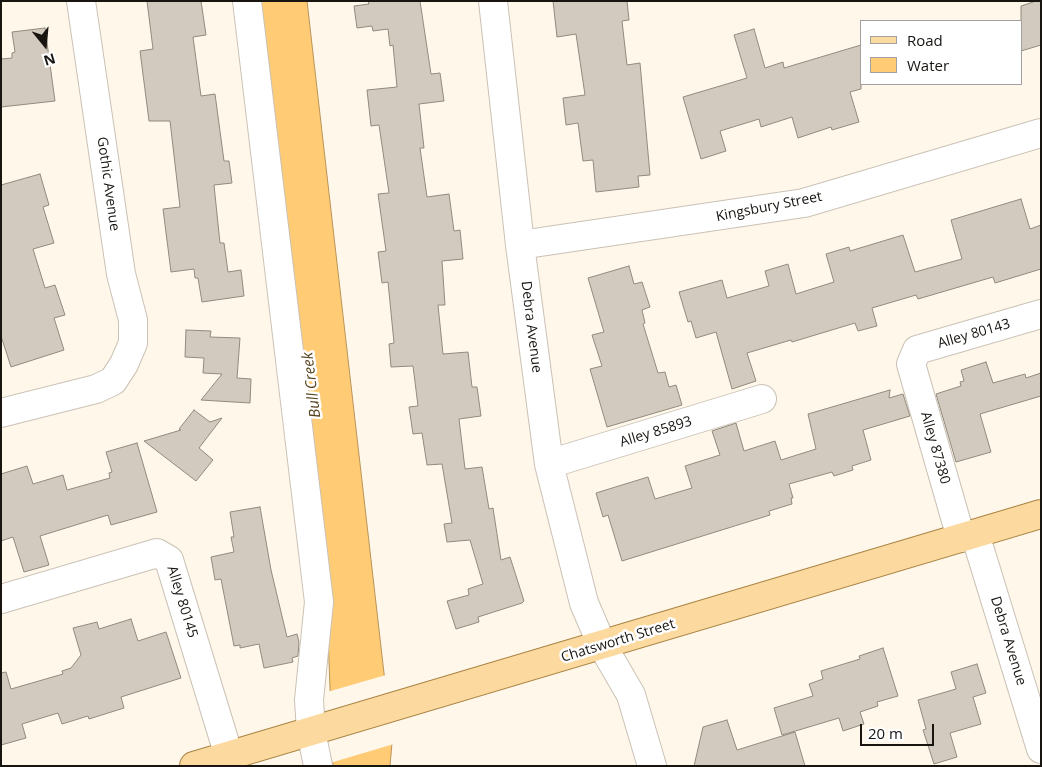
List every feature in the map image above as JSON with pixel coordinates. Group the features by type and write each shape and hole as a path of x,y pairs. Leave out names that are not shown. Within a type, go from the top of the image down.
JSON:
{"main road":[{"name":"Chatsworth Street","path":"194,766 1041,514"}],"street":[{"name":"Gothic Avenue","path":"1,413 96,389 113,381 124,364 133,343 133,320 121,274 81,1"},
{"path":"247,1 319,602 309,700 318,729 318,766"},
{"name":"Debra Avenue","path":"493,1 520,245 549,464 580,591 602,645"},
{"name":"Kingsbury Street","path":"520,245 804,203 1041,133"},
{"name":"Alley 80143","path":"913,359 917,350 1041,314"},
{"name":"Alley 87380","path":"913,359 911,364 968,536"},
{"name":"Alley 85893","path":"549,464 762,399"},
{"name":"Debra Avenue","path":"968,536 1040,740"},
{"name":"Alley 80145","path":"1,599 157,553 169,560 229,756"},
{"path":"602,645 631,695 652,766"}],"water":[{"name":"Bull Creek","path":"254,1 307,1 392,743 390,766 333,766 327,609"}],"pier":[{"path":"386,675 394,744 330,763 327,692"}],"building":[{"path":"147,1 201,1 206,35 193,37 201,96 215,94 224,161 229,161 232,183 214,185 220,243 224,243 228,272 241,270 244,296 202,302 198,278 195,278 194,269 171,272 163,209 180,207 170,121 149,121 140,51 153,49"},
{"path":"368,1 420,1 431,74 440,73 444,101 419,104 424,148 420,148 427,197 449,194 454,231 460,230 463,259 442,261 445,305 438,305 443,354 468,352 472,387 477,387 481,416 459,419 465,469 482,467 489,509 493,508 501,560 510,557 524,601 478,617 479,622 456,629 447,601 469,595 468,589 483,584 470,540 447,542 444,524 452,523 442,464 427,465 422,433 413,434 409,407 418,406 413,366 391,367 389,344 394,343 388,282 382,283 378,252 386,251 378,194 389,193 379,125 371,126 367,90 397,87 393,45 390,46 388,29 373,31 372,26 357,28 354,6 369,4"},
{"path":"553,1 627,1 629,20 622,21 627,65 640,63 650,175 638,176 639,187 596,192 593,160 583,161 578,123 566,125 563,98 585,95 576,34 557,37"},
{"path":"1041,1 1041,45 1022,51 1022,20 1021,6"},
{"path":"45,28 55,101 1,107 1,59 12,58 12,53 15,52 12,32"},
{"path":"754,29 765,68 783,62 784,68 860,45 861,89 850,92 859,122 832,130 831,127 798,138 792,117 761,127 759,119 720,131 726,151 701,159 683,97 747,78 734,35"},
{"path":"40,174 49,205 43,207 54,243 33,249 45,288 55,285 65,315 54,318 64,350 11,367 1,336 1,185"},
{"path":"1021,199 1030,229 1041,225 1041,269 995,283 993,277 918,299 916,295 872,308 877,326 858,331 855,323 747,353 756,381 732,389 716,332 696,338 691,321 688,322 679,292 722,280 727,298 769,286 765,271 788,264 796,294 834,282 826,254 849,247 850,251 903,235 915,272 962,259 951,220"},
{"path":"629,266 634,284 642,282 650,307 642,310 645,323 643,324 658,373 665,372 669,387 676,385 682,405 607,427 590,369 602,366 592,335 604,332 588,278"},
{"path":"186,330 211,331 210,337 240,338 237,378 251,379 250,403 201,400 222,374 203,373 204,358 185,357"},
{"path":"986,362 993,383 1025,374 1026,378 1041,373 1041,396 980,414 991,452 956,462 936,394 961,386 960,382 964,381 961,370"},
{"path":"890,390 889,398 903,394 910,416 863,430 871,460 852,466 853,470 834,476 832,472 789,484 793,498 791,498 792,504 769,511 770,515 622,561 608,515 603,517 596,493 648,477 655,499 692,488 685,466 720,455 712,431 736,423 744,451 775,441 781,460 816,449 808,414"},
{"path":"194,410 210,422 222,418 199,448 213,460 196,481 144,441 181,430 179,429"},
{"path":"137,443 157,512 111,525 108,515 40,536 49,565 24,572 13,537 1,541 1,474 27,466 33,484 63,475 67,490 110,478 109,473 112,472 106,452"},
{"path":"260,507 271,570 287,637 297,634 299,642 298,656 292,658 293,662 264,668 259,644 240,648 240,645 234,646 221,579 215,580 211,557 234,552 230,512"},
{"path":"131,619 138,641 166,632 181,678 121,697 124,708 89,719 88,716 62,724 58,713 22,724 26,738 1,745 1,673 6,672 11,689 63,674 62,671 71,668 81,655 73,628 97,622 99,629"},
{"path":"883,648 898,696 877,702 878,706 860,712 864,724 843,731 839,718 782,735 774,708 813,696 809,684 823,679 821,671 860,659 859,656"},
{"path":"977,664 986,693 973,697 981,724 950,733 957,757 934,764 923,730 926,729 918,700 956,689 951,672"},
{"path":"727,720 737,750 795,732 805,766 694,766 703,727"}]}
